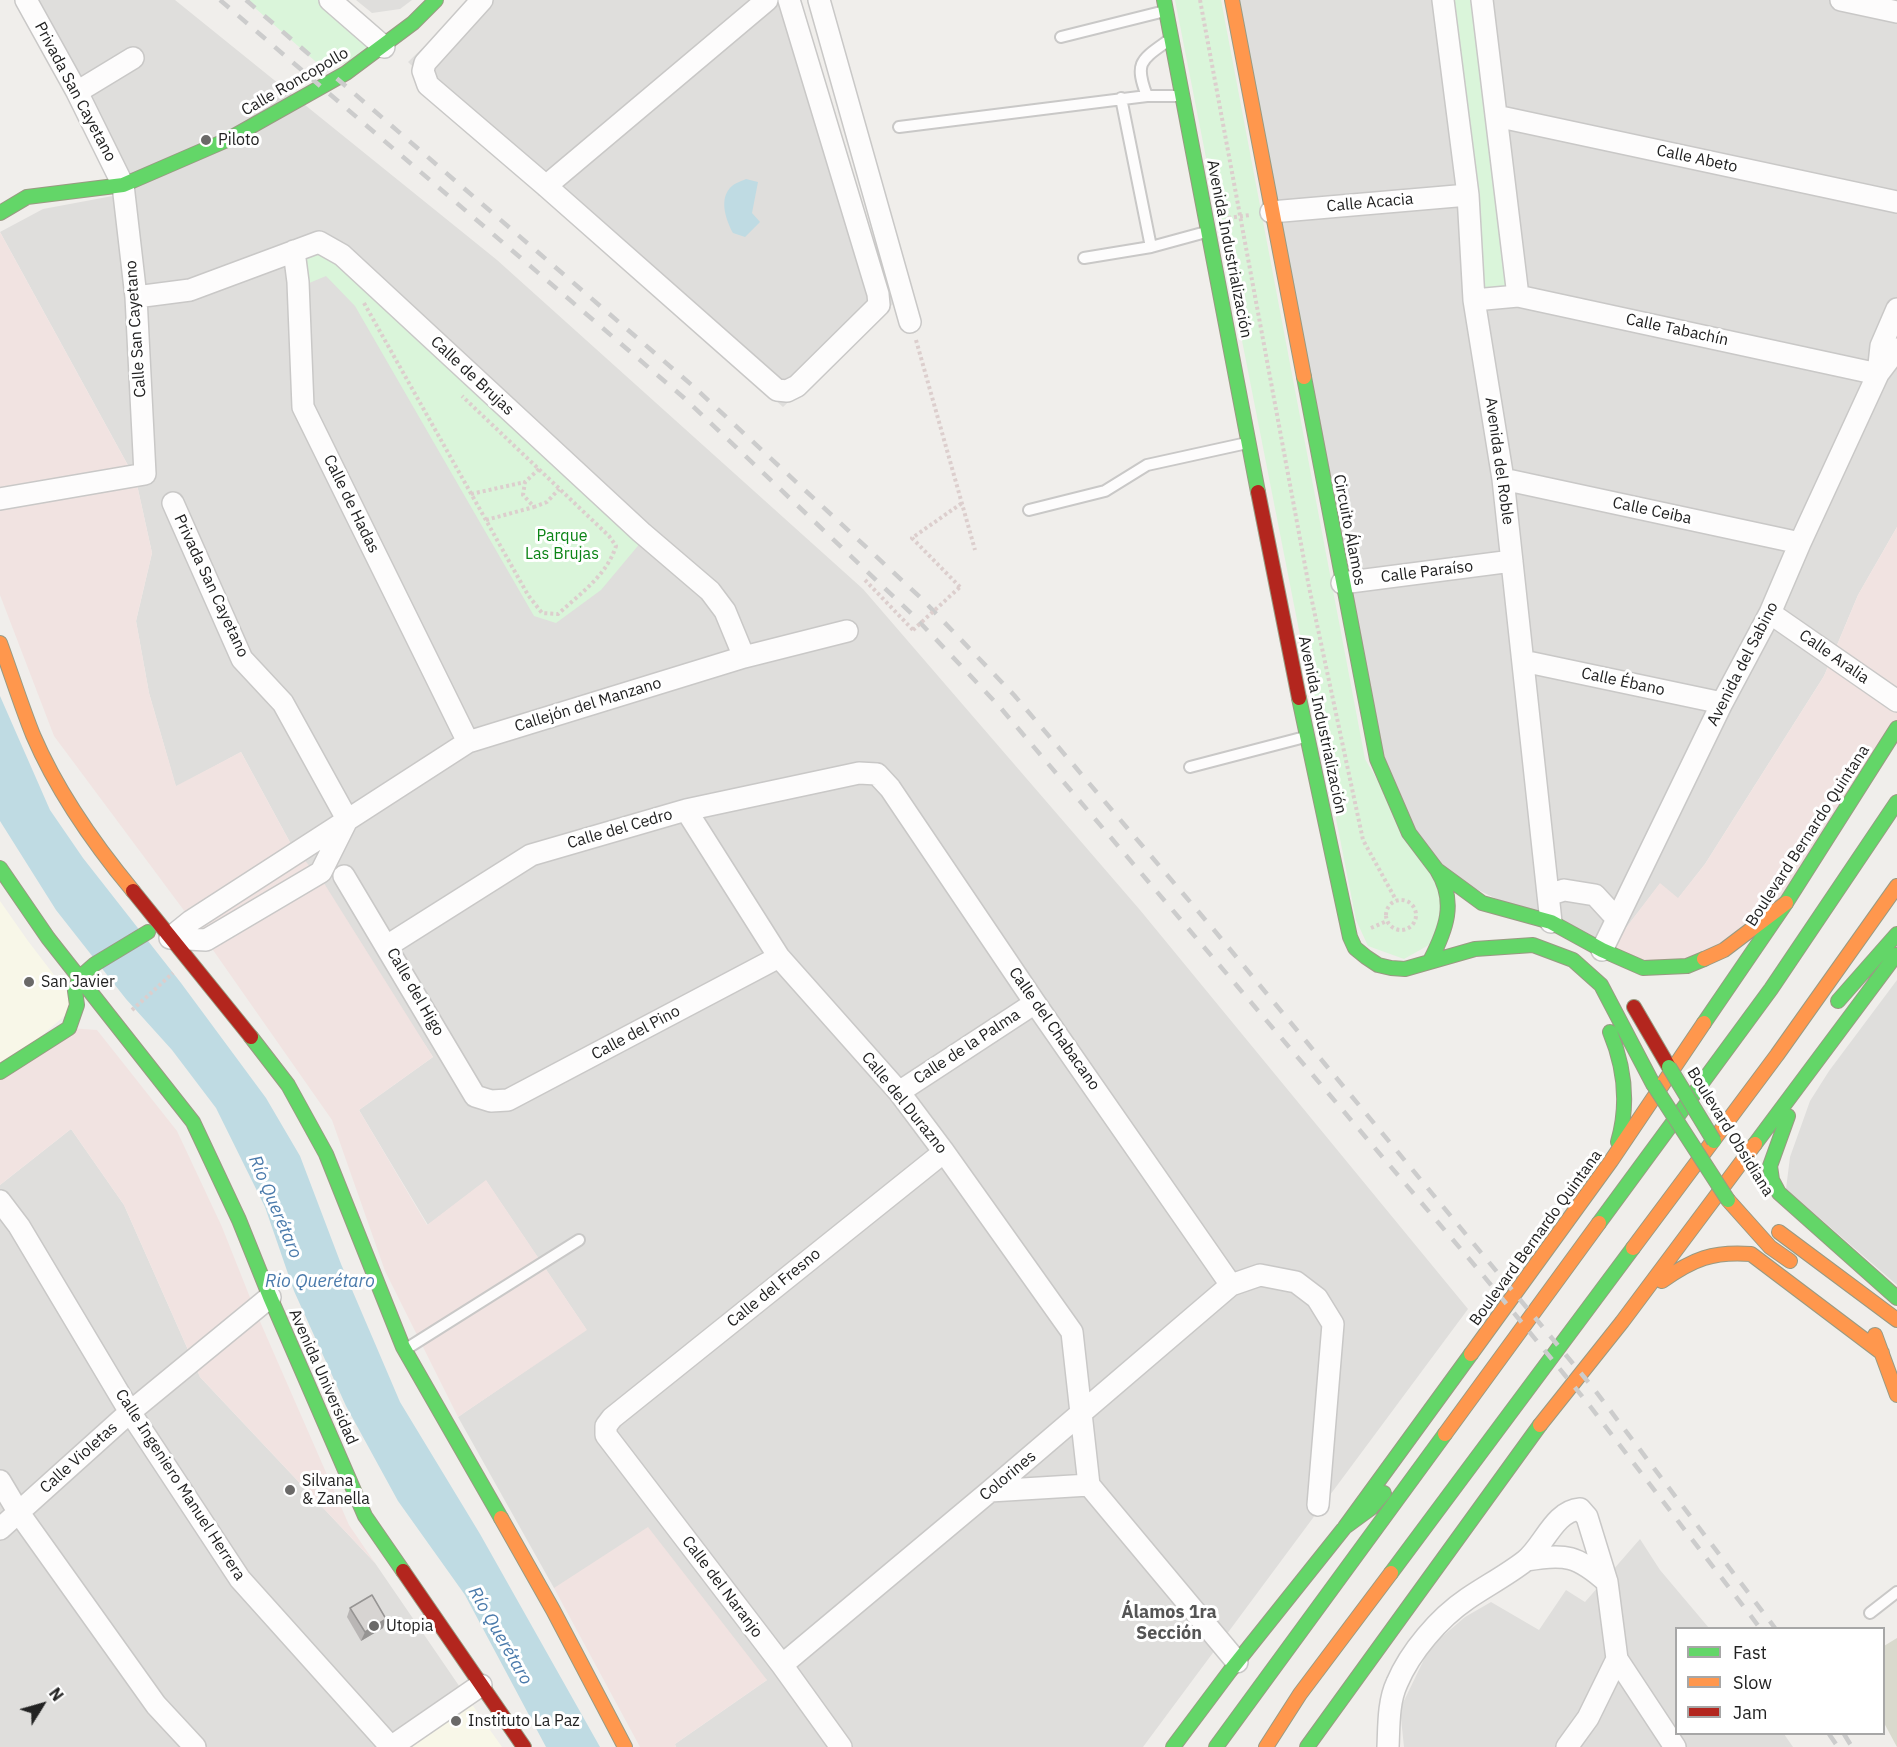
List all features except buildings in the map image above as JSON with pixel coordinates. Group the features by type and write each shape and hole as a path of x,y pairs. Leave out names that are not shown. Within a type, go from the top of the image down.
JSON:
{"main road":[{"name":"Calle Roncopollo","path":"0,213 27,197 123,185 227,140 346,73 384,47 436,0"},
{"name":"Circuito Álamos","path":"1232,0 1377,759 1409,833 1437,870 1482,903 1551,922 1643,969 1687,966 1724,951 1786,903"},
{"name":"Avenida Industrialización","path":"1165,6 1249,442 1350,937 1356,948 1378,964 1391,968 1405,969 1475,949 1533,945 1572,960 1601,985 1653,1084 1728,1200"},
{"path":"0,643 34,736 65,795 106,858 148,911 165,942"},
{"name":"Boulevard Bernardo Quintana","path":"1173,1747 1237,1662 1345,1527 1611,1161 1786,903 1897,728"},
{"path":"1216,1747 1770,989 1897,802"},
{"name":"Avenida Universidad","path":"0,868 9,891 101,1006 110,1026 193,1122 239,1220 365,1516 524,1747"},
{"path":"1430,961 1442,939 1447,906 1446,887 1437,870"},
{"path":"1266,1747 1300,1694 1777,1055 1897,886"},
{"path":"1469,913 1482,903"},
{"path":"145,933 148,911"},
{"path":"69,1028 77,1005 75,991 79,978 95,964 145,933 156,936 195,966 288,1085 326,1154 404,1350 553,1610 625,1747"},
{"path":"1828,1012 1897,934"},
{"path":"1467,937 1475,949"},
{"path":"1602,950 1613,970"},
{"path":"1307,1747 1558,1400 1622,1322 1897,954"},
{"path":"1572,960 1619,1050 1626,1102 1621,1132 1611,1161"},
{"path":"101,1006 103,989"},
{"name":"Boulevard Obsidiana","path":"1630,999 1738,1182"},
{"path":"0,1072 69,1028 87,1029"},
{"path":"1777,1055 1812,1028"},
{"path":"1800,1085 1770,1166 1772,1180 1779,1193 1897,1298"},
{"name":"Boulevard Obsidiana","path":"1728,1200 1770,1247 1799,1268"},
{"name":"Boulevard Obsidiana","path":"1769,1221 1782,1235 1824,1268 1897,1320"},
{"path":"1622,1322 1661,1282 1680,1267 1703,1256 1728,1252 1751,1254 1882,1353"},
{"path":"1868,1321 1878,1339 1897,1395"},
{"path":"1345,1527 1371,1508 1434,1432 1462,1408"}],"street":[{"name":"Privada San Cayetano","path":"26,0 77,92 123,185"},
{"path":"330,0 384,47"},
{"path":"482,0 425,63 423,71 428,85 777,390 787,392 797,386 879,305 878,294 789,0"},
{"path":"546,186 767,0"},
{"path":"819,0 910,322"},
{"name":"Avenida del Roble","path":"1443,0 1468,195 1474,300 1503,479 1551,922"},
{"path":"1482,0 1518,296"},
{"path":"1841,0 1897,12"},
{"path":"77,92 133,58"},
{"path":"1452,66 1477,70 1489,61"},
{"name":"Calle Abeto","path":"1496,116 1897,202"},
{"name":"Calle San Cayetano","path":"0,499 145,474 136,297 123,185"},
{"name":"Calle Acacia","path":"1271,212 1468,195"},
{"name":"Calle de Brujas","path":"136,297 190,290 319,242 342,255 641,532 710,591 725,611 744,657"},
{"name":"Calle de Hadas","path":"294,251 298,282 303,407 468,742"},
{"name":"Calle Tabachín","path":"1474,300 1518,296 1878,374"},
{"name":"Avenida del Sabino","path":"1878,374 1881,346 1897,309"},
{"name":"Avenida del Sabino","path":"1602,950 1722,703 1770,613 1878,374 1897,349"},
{"name":"Calle Ceiba","path":"1503,479 1800,543"},
{"name":"Privada San Cayetano","path":"173,503 242,659 283,703 347,819"},
{"name":"Calle Paraíso","path":"1342,583 1512,561"},
{"name":"Calle Aralia","path":"1770,613 1897,701"},
{"name":"Callejón del Manzano","path":"165,942 191,921 468,742 744,657 847,632"},
{"name":"Calle Ébano","path":"1523,661 1722,703"},
{"name":"Calle del Cedro","path":"387,946 531,855 686,810 859,773 877,774"},
{"name":"Calle del Chabacano","path":"877,774 890,788 1035,1002 1232,1285"},
{"name":"Calle del Durazno","path":"686,810 779,957 898,1092 944,1152 1072,1332 1089,1485"},
{"path":"165,942 206,940 321,872 347,819"},
{"name":"Calle del Higo","path":"344,876 476,1096 491,1101"},
{"path":"1548,895 1564,890 1595,895 1617,919"},
{"name":"Calle del Pino","path":"491,1101 508,1100 779,957"},
{"name":"Calle de la Palma","path":"898,1092 1035,1002"},
{"name":"Calle del Fresno","path":"606,1426 621,1410 944,1152"},
{"name":"Calle Ingeniero Manuel Herrera","path":"0,1201 19,1226 130,1412 240,1578 391,1747"},
{"path":"1232,1285 1260,1275 1296,1282 1317,1299 1334,1324 1318,1505"},
{"name":"Colorines","path":"782,1665 1232,1285"},
{"name":"Calle Violetas","path":"0,1529 130,1412 270,1297"},
{"name":"Calle del Naranjo","path":"606,1426 606,1435 782,1665 841,1747"},
{"path":"0,1481 19,1513 156,1705 195,1747"},
{"path":"990,1491 1089,1485 1237,1662"},
{"path":"1388,1747 1390,1715 1396,1684 1434,1627 1464,1601 1527,1560 1562,1516 1570,1510 1580,1509 1587,1517 1607,1582 1617,1659 1675,1747"},
{"path":"1527,1560 1549,1556 1570,1557 1590,1567 1607,1582"},
{"path":"1566,1747 1588,1718 1617,1659"},
{"path":"391,1747 481,1685"}],"lane":[{"path":"1061,37 1165,6"},
{"path":"1147,96 1138,75 1143,62 1151,53 1172,39"},
{"path":"899,127 1121,98 1183,96"},
{"path":"1121,98 1151,247"},
{"path":"1084,258 1151,247 1208,226"},
{"path":"1029,510 1105,491 1147,465 1249,442"},
{"path":"1190,767 1308,736"},
{"path":"404,1350 579,1240"},
{"path":"1870,1613 1897,1592"}],"path":[{"path":"1200,0 1309,587 1364,840 1396,900"},
{"path":"1208,226 1240,216 1271,212"},
{"path":"356,296 381,319"},
{"path":"364,303 528,595 542,613 558,614 594,581 613,558 616,546 609,536 456,390"},
{"path":"910,322 975,550"},
{"path":"471,494 525,482 539,469"},
{"path":"525,482 523,495 534,507"},
{"path":"486,520 547,502 559,489"},
{"path":"865,580 913,630 960,587 912,538 962,503"},
{"path":"1396,900 1404,900 1412,904 1416,911 1412,925 1406,929 1398,930 1391,927 1387,921 1385,912 1396,900"},
{"path":"132,1010 176,970"}],"shaded area":[{"path":"28,0 175,0 497,260 863,589 1140,910 1468,1309 1143,1747 676,1747 675,1744 767,1680 554,1588 458,1417 586,1329 486,1181 428,1225 359,1110 433,1057 292,846 241,752 176,787 149,693 136,621 152,553 136,480 0,232 43,209 134,192"},
{"path":"356,0 412,0 400,9 372,13"},
{"path":"470,0 801,0 893,304 783,407 542,192 408,62"},
{"path":"1232,0 1897,0 1897,527 1858,595 1824,676 1705,864 1678,899 1660,884 1622,933 1610,954 1437,870 1377,759"},
{"path":"0,232 136,480 152,553 136,621 149,693 176,786 241,752 292,846 322,880 433,1057 359,1110 427,1225 486,1180 587,1330 458,1417 385,1271 332,1120 206,940 54,736 0,595"},
{"path":"1897,527 1897,728 1786,903 1687,966 1610,954 1622,933 1660,883 1678,898 1705,864 1824,676 1858,595"},
{"name":"San Javier","path":"0,901 77,1005 0,1072"},
{"path":"1897,980 1897,1285 1786,1189 1790,1157 1810,1101 1829,1071"},
{"path":"69,1028 97,1030 177,1131 222,1227 255,1310 349,1525 375,1563 200,1377 124,1205 71,1129 0,1185 0,1072"},
{"path":"71,1129 124,1205 200,1377 375,1563 466,1696 391,1747 0,1747 0,1185"},
{"path":"648,1527 767,1680 675,1744 676,1747 640,1747 554,1588"},
{"path":"1640,1539 1660,1570 1708,1627 1675,1627 1675,1735 1785,1735 1793,1747 1404,1747 1400,1709 1430,1647 1465,1617 1491,1602 1539,1630 1566,1590 1585,1602"},
{"path":"1897,1638 1897,1747 1885,1725 1885,1645"},
{"name":"Instituto La Paz","path":"466,1696 502,1747 391,1747"}],"green space":[{"path":"246,0 330,0 384,47 328,70"},
{"path":"1175,0 1221,0 1365,759 1442,890 1436,941 1404,959 1368,946 1356,920"},
{"path":"1443,0 1482,0 1518,296 1474,300"},
{"name":"Parque Las Brujas","path":"318,244 642,541 601,590 556,623 534,616 355,306 326,276 290,291 310,247"}],"water":[{"path":"746,179 758,182 752,213 760,222 745,237 733,233 726,216 724,203 732,186"},
{"name":"Rio Querétaro","path":"0,696 50,810 83,858 181,983 266,1098 300,1156 341,1264 400,1402 480,1534 600,1747 546,1747 465,1595 398,1501 346,1406 294,1291 265,1207 216,1108 172,1050 126,999 56,910 0,821"}],"railway":[{"path":"220,0 683,397 912,614 999,706 1482,1274 1586,1401 1759,1627"},
{"path":"246,0 694,387 922,599 1014,695 1214,930 1594,1389 1774,1627"},
{"path":"1830,1735 1838,1747"},
{"path":"1845,1735 1852,1747"}],"traffic: fast":[{"path":"0,213 27,197 123,185 227,140 346,73 413,23 436,0"},
{"path":"1164,0 1258,492"},
{"path":"1304,377 1377,759 1409,833 1437,870 1482,903 1551,922 1602,950 1643,968 1687,966 1704,959"},
{"path":"1299,698 1350,937 1355,948 1378,965 1405,969 1475,949 1533,945 1573,960 1601,985 1653,1084"},
{"path":"1704,1023 1786,903 1897,728"},
{"path":"1599,1223 1771,989 1897,802"},
{"path":"0,868 48,938 193,1122 239,1220 365,1516 403,1571"},
{"path":"1430,961 1445,927 1448,905 1447,893 1437,870"},
{"path":"0,1072 69,1028 77,1005 75,991 79,978 95,964 148,932"},
{"path":"1838,1001 1897,934"},
{"path":"1755,1144 1896,955"},
{"path":"1610,1032 1619,1059 1624,1086 1624,1114 1618,1142"},
{"path":"251,1037 288,1085 326,1154 403,1347 501,1518"},
{"path":"1669,1067 1714,1141"},
{"path":"1653,1084 1728,1200"},
{"path":"1788,1116 1770,1166 1772,1180 1779,1193 1897,1298"},
{"path":"1391,1573 1633,1248"},
{"path":"1173,1747 1230,1671 1345,1527 1471,1354"},
{"path":"1307,1747 1540,1425"},
{"path":"1216,1747 1445,1434"},
{"path":"1345,1527 1371,1508 1384,1493"}],"traffic: slow":[{"path":"1232,0 1304,377"},
{"path":"0,643 33,735 53,776 104,855 133,891"},
{"path":"1633,1248 1777,1055 1897,886"},
{"path":"1704,959 1724,950 1786,903"},
{"path":"1471,1354 1611,1161 1704,1023"},
{"path":"1540,1425 1622,1322 1755,1144"},
{"path":"1728,1200 1770,1247 1790,1261"},
{"path":"1445,1434 1599,1223"},
{"path":"1779,1232 1897,1320"},
{"path":"1662,1281 1704,1258 1725,1254 1751,1254 1882,1353"},
{"path":"1875,1335 1897,1395"},
{"path":"501,1518 553,1610 625,1747"},
{"path":"1266,1747 1300,1694 1391,1573"}],"traffic: jam":[{"path":"1258,492 1299,698"},
{"path":"133,891 251,1037"},
{"path":"1634,1007 1669,1067"},
{"path":"403,1571 524,1747"}],"place":[{"name":"Piloto","path":"206,140"},
{"name":"San Javier","path":"29,982"},
{"name":"Silvana & Zanella","path":"290,1490"},
{"name":"Utopia","path":"374,1626"},
{"name":"Instituto La Paz","path":"456,1721"}],"district":[{"name":"Álamos 1ra Sección","path":"1169,1623"}],"water label":[{"name":"Río Querétaro","path":"275,1207"},
{"name":"Río Querétaro","path":"500,1636"}]}
